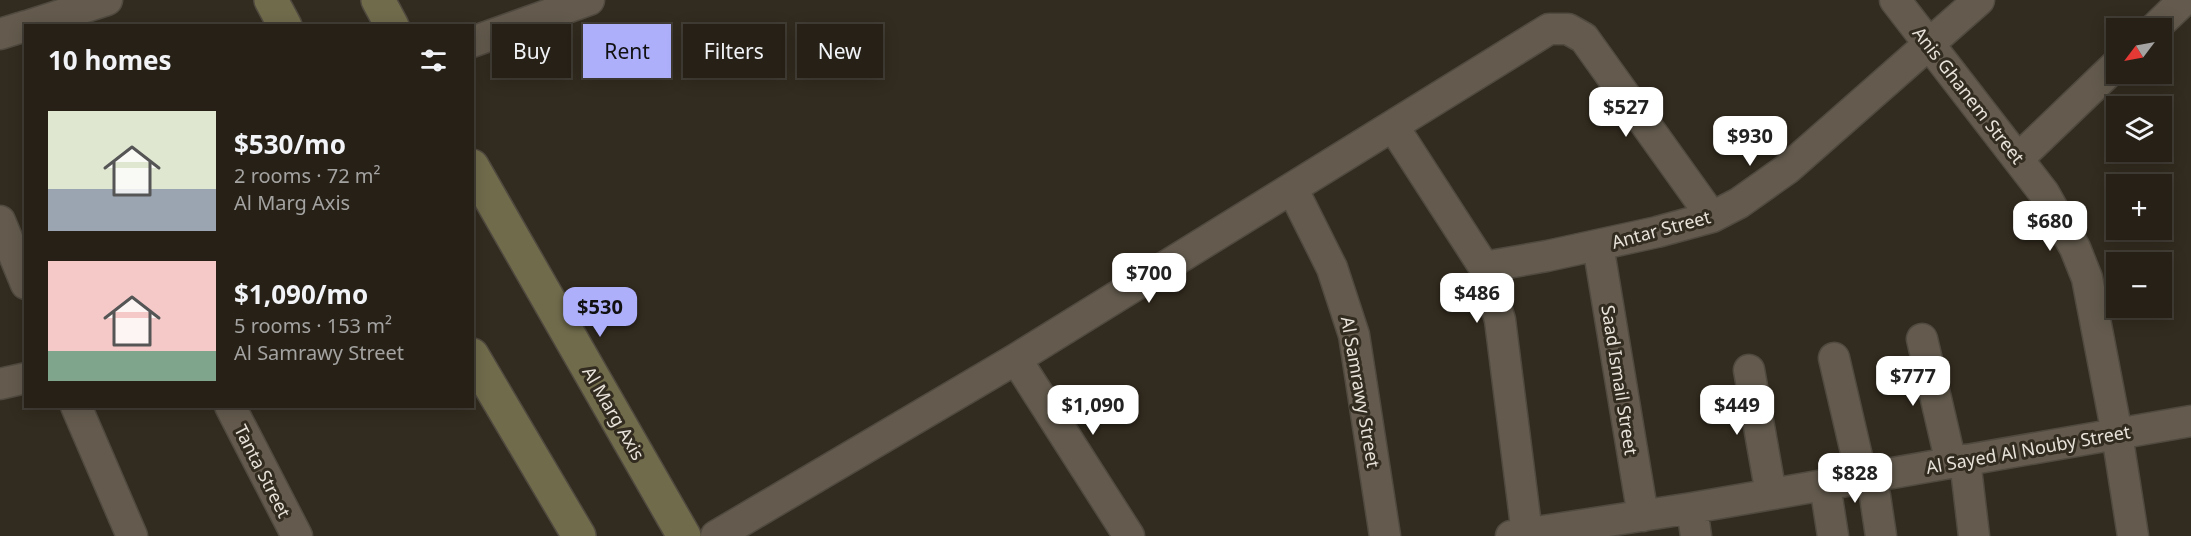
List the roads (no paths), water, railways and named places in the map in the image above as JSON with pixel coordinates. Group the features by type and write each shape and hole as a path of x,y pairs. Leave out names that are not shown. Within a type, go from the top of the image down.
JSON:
{"main road":[{"path":"271,0 284,24"},
{"path":"378,0 391,24"},
{"name":"Al Marg Axis","path":"474,169 684,536"},
{"path":"474,358 579,536"}],"street":[{"path":"39,19 106,0"},
{"path":"474,41 590,0"},
{"name":"Anis Ghanem Street","path":"1895,0 2018,159 2061,220 2086,278 2117,434 2133,536"},
{"name":"Antar Street","path":"1484,267 1598,245 1712,217 1740,203 1787,169 1979,0"},
{"path":"2165,18 2184,0"},
{"path":"0,34 24,25"},
{"path":"716,536 1016,359 1549,29 1568,28 1584,38 1712,217"},
{"path":"2018,159 2106,75"},
{"path":"1393,126 1484,267 1500,321 1519,535"},
{"name":"Al Samrawy Street","path":"1292,188 1332,268 1354,335 1385,536"},
{"path":"0,221 24,279"},
{"name":"Saad Ismail Street","path":"1598,245 1643,516"},
{"path":"1922,339 1958,461 1974,536"},
{"path":"1834,358 1881,536"},
{"path":"1016,359 1129,536"},
{"path":"1749,370 1771,494"},
{"path":"0,384 24,378"},
{"path":"77,408 132,536"},
{"name":"Tanta Street","path":"231,408 297,536"},
{"name":"Al Sayed Al Nouby Street","path":"1519,535 1643,516 1694,522 1771,494 2191,421"},
{"path":"1825,485 1833,536"}]}
